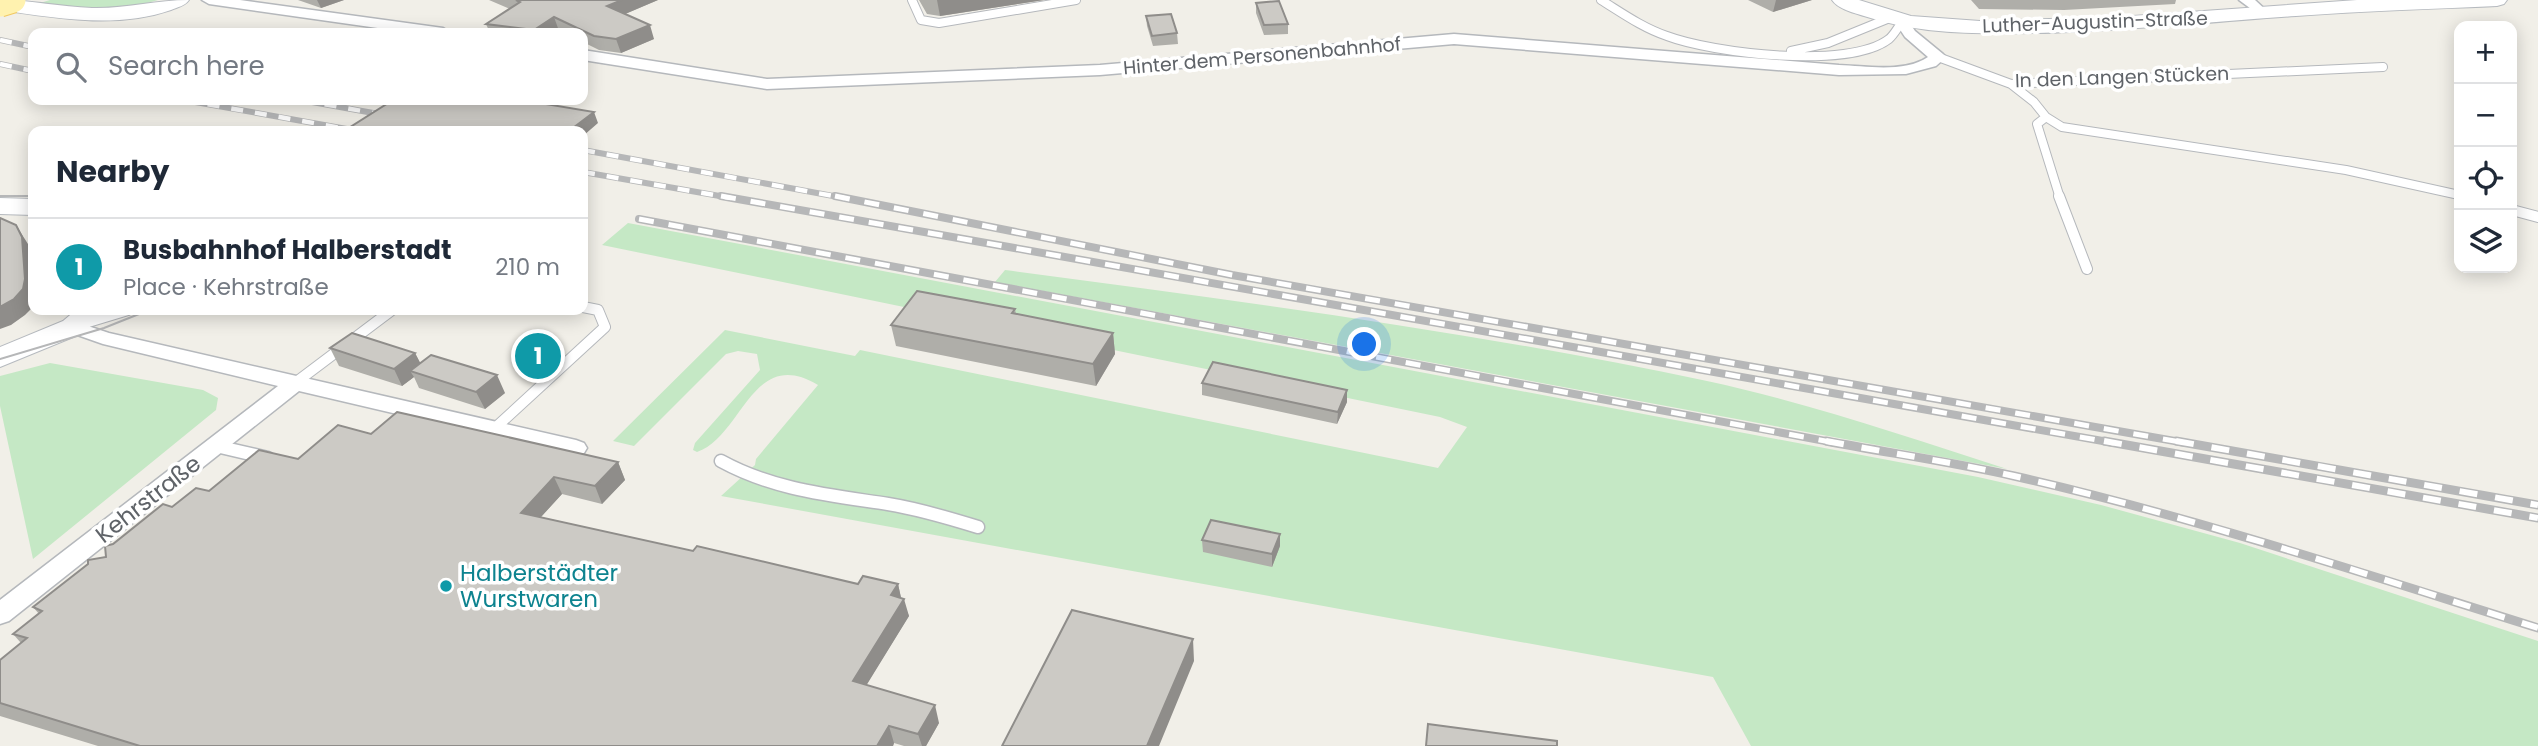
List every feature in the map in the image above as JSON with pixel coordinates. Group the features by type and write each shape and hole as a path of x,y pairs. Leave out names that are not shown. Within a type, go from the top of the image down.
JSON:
{"main road":[{"path":"0,4 13,0"}],"street":[{"path":"0,4 81,15 114,15 153,9 179,0"},
{"path":"209,0 408,28"},
{"name":"In den Langen Stücken","path":"1842,0 1895,21 1938,57"},
{"name":"Luther-Augustin-Straße","path":"1895,21 1950,27 2068,26 2139,23 2254,6 2497,0"},
{"name":"Hinter dem Personenbahnhof","path":"588,56 767,85 1100,70 1454,39 1839,70 1914,68 1933,63 1938,57"},
{"path":"0,206 28,207"},
{"path":"0,358 83,318 103,338 576,447"},
{"name":"Kehrstraße","path":"0,614 295,383"}],"lane":[{"path":"912,0 921,20 939,23 1076,0"},
{"path":"1601,0 1667,37 1692,44 1771,53 1836,57 1856,52 1900,32 1895,21 1809,49 1771,53"},
{"name":"In den Langen Stücken","path":"1938,57 2011,84 2384,67"},
{"path":"2011,84 2034,102 2046,117 2063,127 2346,170 2454,194"},
{"path":"2046,117 2037,124 2051,174 2087,269"},
{"path":"2517,211 2538,217"},
{"path":"494,429 605,327 598,310 588,308"},
{"path":"295,383 385,315"},
{"path":"216,446 279,461"},
{"path":"721,461 743,475 780,488 838,499 920,509 978,527"}],"green space":[{"path":"50,0 158,0 114,8 40,3"},
{"path":"628,223 1978,477 2101,505 2240,543 2538,641 2538,746 1751,746 1713,677 721,496 755,465 756,459 818,385 796,376 778,376 763,384 713,443 697,452 693,450 695,443 760,370 757,354 738,351 726,354 634,446 613,441 725,330 855,356 860,350 1438,468 1467,427 1440,417 602,245"},
{"path":"1005,270 1357,319 1620,363 1783,400 2007,469 995,282"},
{"path":"50,363 203,390 218,398 216,410 33,559 0,406 0,376"}],"building":[{"path":"516,0 622,0 607,6 650,25 616,39 594,36 588,33 588,28 577,28 554,17 537,28 486,24 520,2"},
{"path":"1279,1 1288,24 1264,25 1256,3"},
{"path":"1171,14 1177,33 1152,36 1146,16"},
{"path":"385,105 552,105 594,112 576,126 352,126"},
{"path":"0,218 16,225 22,237 25,279 23,289 14,299 0,307"},
{"path":"917,291 1015,309 1012,313 1113,333 1093,364 891,325"},
{"path":"352,333 415,353 394,369 330,348"},
{"path":"431,355 497,375 476,392 410,371"},
{"path":"1213,362 1347,390 1338,412 1202,383"},
{"name":"Halberstädter Wurstwaren","path":"397,412 618,462 595,486 554,477 521,513 693,551 697,546 858,584 863,576 898,584 891,595 904,599 853,681 935,705 918,734 889,726 877,746 140,746 0,703 0,660 27,638 13,634 42,611 33,607 88,564 88,560 106,557 105,546 113,544 163,504 172,507 196,488 209,491 259,450 298,459 338,425 371,434"},
{"path":"1211,520 1280,534 1272,554 1202,540"},
{"path":"1072,610 1193,639 1147,746 1002,746"},
{"path":"1428,724 1557,741 1557,746 1426,746"}],"tram line":[{"path":"0,196 28,196"},
{"path":"0,359 104,328 136,315"}],"railway":[{"path":"0,40 28,46"},
{"path":"0,64 28,70"},
{"path":"212,105 330,126"},
{"path":"329,105 390,116"},
{"path":"588,151 844,198"},
{"path":"588,173 731,198"},
{"path":"721,196 2114,443"},
{"path":"835,196 1232,275 2186,443"},
{"path":"639,219 1836,443"},
{"path":"1826,441 1991,471 2146,509 2538,628"},
{"path":"2104,441 2538,518"},
{"path":"2176,441 2538,505"}],"place":[{"name":"Busbahnhof Halberstadt","path":"538,356"},
{"name":"Halberstädter Wurstwaren","path":"446,586"}]}
